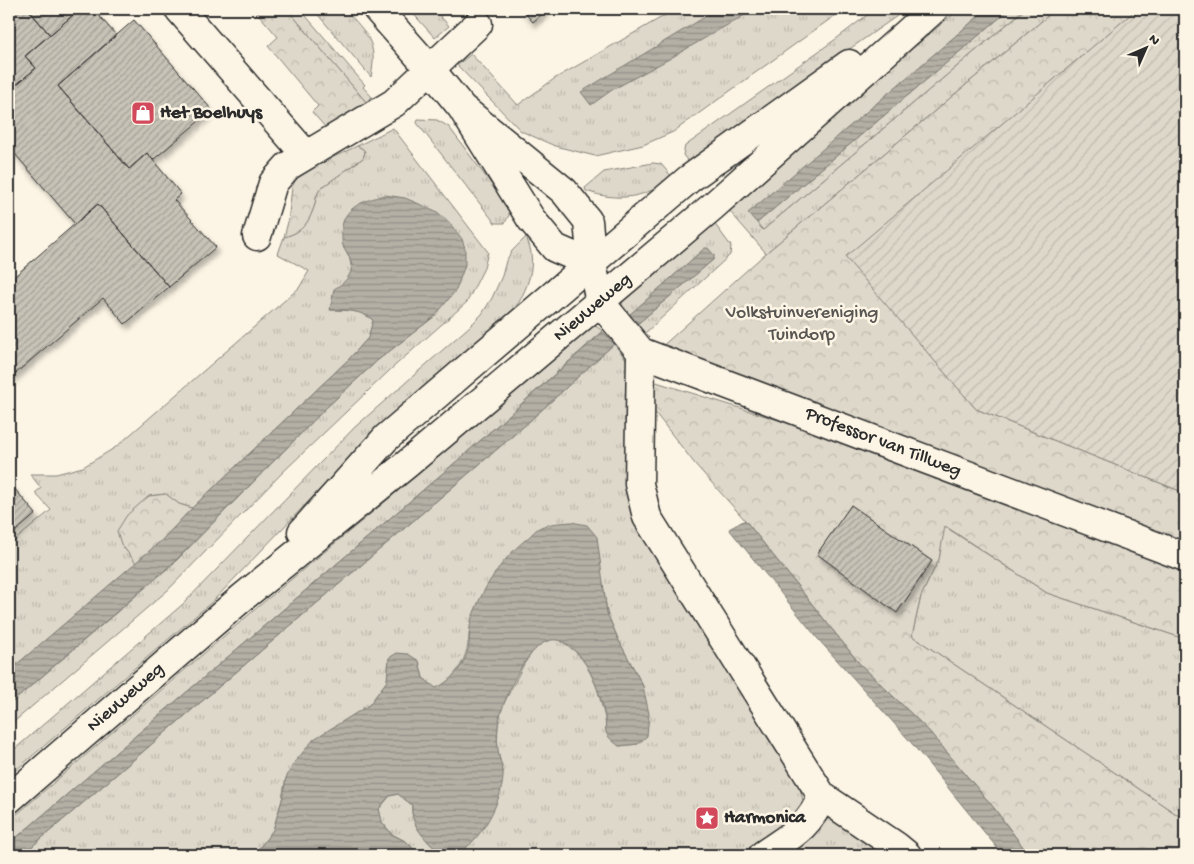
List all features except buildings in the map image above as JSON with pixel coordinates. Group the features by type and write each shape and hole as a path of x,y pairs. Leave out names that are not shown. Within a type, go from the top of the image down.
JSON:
{"street":[{"path":"179,9 306,155"},
{"path":"378,9 462,108 531,219 555,248 592,264"},
{"name":"Nieuweweg","path":"243,597 386,438 592,264 689,179 925,9"},
{"name":"Nieuweweg","path":"9,799 243,597 407,464 712,207 934,9"},
{"path":"257,236 273,183 288,166 394,103 478,24"},
{"path":"462,108 564,191 588,221 592,264 600,302"},
{"name":"Professor van Tillweg","path":"600,302 641,352 1185,557"},
{"path":"641,352 639,484 647,517 822,796 896,846 906,855"},
{"path":"763,855 801,829 816,811 822,796"}],"green space":[{"path":"254,9 287,9 366,102 326,128 312,112 318,106 268,46 278,37"},
{"path":"287,9 300,9 365,85 363,87 372,97 366,102"},
{"path":"313,9 345,9 365,32 372,47 373,65 371,77"},
{"path":"409,9 434,9 449,26 435,38"},
{"path":"676,9 844,9 673,132 643,145 595,156 555,146 521,131 457,65 471,54 518,105 554,79"},
{"path":"875,9 907,9 772,103 690,164 683,155 685,146 836,39"},
{"path":"959,9 987,9 749,213 763,230 1025,9 1056,9 766,253 726,207"},
{"path":"1010,9 1025,9 763,230 757,223"},
{"name":"Volkstuinvereniging Tuindorp","path":"1056,9 1137,9 846,257 976,409 1185,493 1185,542 673,359 658,350 766,253"},
{"path":"1137,9 1185,9 1185,493 976,409 845,257"},
{"path":"418,119 437,120 449,127 509,208 509,215 505,223 495,223 417,123"},
{"path":"393,128 488,252 484,268 467,302 390,370 283,472 168,590 9,726 9,705 174,563 327,407 378,360 435,316 343,247 349,256 352,270 331,310 358,312 374,320 368,338 349,359 192,508 179,504 165,494 149,496 121,544 136,563 9,671 9,545 51,510 35,493 41,488 30,474 56,474 83,467 116,447 299,288 309,271 278,254 284,237 300,230 307,223 321,188 363,158 365,152 357,146"},
{"path":"357,146 365,152 363,158 321,188 307,223 300,230 284,237 288,222 292,187 296,179 321,163"},
{"path":"653,163 661,164 672,177 652,190 642,194 620,197 609,197 586,191 585,188 604,172"},
{"path":"711,219 731,246 730,255 643,335 635,326 714,259 705,248 627,317 622,306 625,295"},
{"path":"526,237 530,247 530,276 523,295 513,313 372,435 214,600 9,776 9,754 183,604 355,427 482,314 502,276 506,261 512,251"},
{"path":"594,325 603,331 464,455 9,844 9,821 259,606 392,496 587,327"},
{"path":"614,344 626,359 630,378 634,465 798,780 804,804 794,824 752,855 454,855 466,848 496,803 503,772 497,748 498,725 502,707 524,664 534,650 544,641 554,639 562,641 578,654 587,666 597,687 605,718 606,731 619,746 638,744 643,686 619,641 607,613 603,585 469,633 467,650 456,673 436,689 423,678 419,661 389,658 387,681 369,705 342,723 286,778 273,830 255,854 226,855 170,850 150,855 22,855 523,427"},
{"path":"653,381 846,441 1185,569 1185,639 1047,593 945,526 939,559 921,596 912,636 1185,820 1185,855 1029,855 994,808 928,730 859,663 745,520 695,464 649,405"},
{"path":"166,494 179,504 192,508 162,540 136,563 121,544 117,531 127,515 149,496"},
{"path":"944,526 1047,593 1185,639 1185,820 912,636 921,596 939,559"},
{"path":"398,794 412,805 412,813 417,827 441,855 419,855 407,842 392,834 382,822 379,809 390,796"},
{"path":"828,817 844,817 892,855 783,855 815,824"}],"shaded area":[{"path":"718,9 755,9 612,90 591,105 581,92"},
{"path":"987,9 1010,9 757,223 748,213"},
{"path":"385,195 405,198 436,211 448,221 462,239 465,248 465,265 456,290 435,316 378,360 327,407 174,562 9,705 9,671 162,540 192,508 349,359 368,338 373,320 358,312 330,310 334,289 347,279 352,265 342,242 344,219 354,207"},
{"path":"705,248 708,248 714,255 714,259 635,326 627,317"},
{"path":"603,332 614,344 523,427 22,855 9,855 9,844 464,455"},
{"path":"745,520 859,663 928,730 994,808 1029,855 1003,855 909,740 818,639 729,529"},
{"path":"571,522 587,525 597,537 607,613 619,641 643,686 649,714 647,736 638,744 619,746 611,740 606,732 600,696 586,664 571,647 563,642 551,640 540,645 530,655 520,669 505,701 497,732 498,752 503,771 500,794 482,830 465,849 454,855 441,855 417,827 412,813 412,805 398,794 389,796 379,809 382,822 391,834 407,842 419,855 251,855 255,854 273,830 286,778 294,763 314,739 369,705 387,681 389,658 397,653 408,654 419,661 423,678 436,688 448,681 458,670 465,658 468,651 471,621 481,597 494,574 510,554 536,530 552,524"},
{"path":"168,850 228,855 150,855"}],"place":[{"name":"Het Boelhuys","path":"143,113"},
{"name":"Harmonica","path":"707,818"}]}
